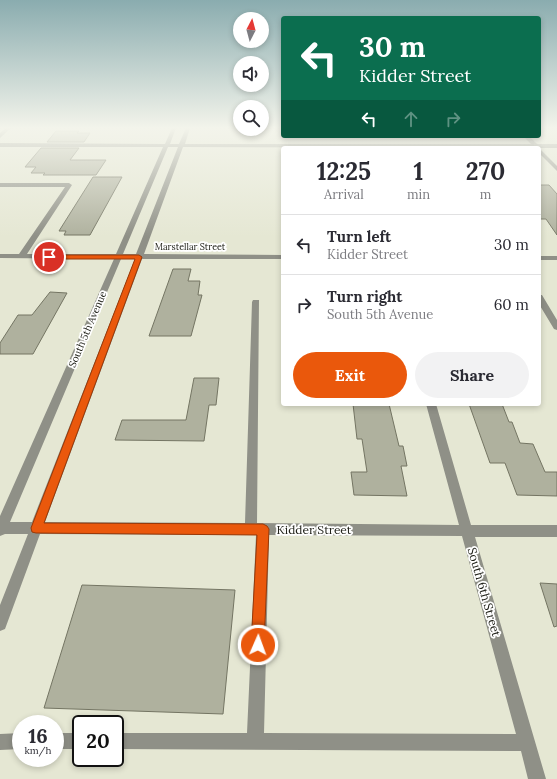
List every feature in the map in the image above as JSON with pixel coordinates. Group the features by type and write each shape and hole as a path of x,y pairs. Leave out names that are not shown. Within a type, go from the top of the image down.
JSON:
{"street":[{"name":"South 5th Avenue","path":"0,528 158,164"},
{"path":"0,624 174,164"},
{"path":"0,185 69,185 21,256"},
{"name":"Marstellar Street","path":"0,256 281,257"},
{"path":"541,258 557,258"},
{"path":"541,300 557,327"},
{"path":"255,740 257,529 256,302"},
{"name":"South 6th Street","path":"432,406 537,779"},
{"name":"Kidder Street","path":"0,528 557,531"},
{"path":"124,741 255,740 526,743"},
{"path":"0,742 12,742"}],"building":[{"path":"27,164 103,164 96,175 43,175 45,173 31,173 36,167 25,167"},
{"path":"93,177 122,177 90,235 64,235 66,231 59,231"},
{"path":"541,185 549,185 557,194 557,235 546,219 541,219"},
{"path":"173,269 191,269 188,281 200,281 198,295 202,295 191,336 149,336"},
{"path":"50,292 67,293 33,354 0,354 0,343 18,315 32,315"},
{"path":"194,378 219,378 216,405 209,405 204,441 115,440 122,420 186,420"},
{"path":"353,406 389,406 399,446 403,446 407,466 401,466 407,496 354,495 351,472 367,472 362,439 357,439"},
{"path":"470,406 503,406 509,422 512,422 520,443 533,444 545,472 557,472 557,496 517,495 505,463 490,463"},
{"path":"540,583 557,584 557,626 554,627"},
{"path":"82,585 235,590 223,714 44,708"}],"route":[{"path":"49,257 139,257 36,528 263,529 258,645"}]}
